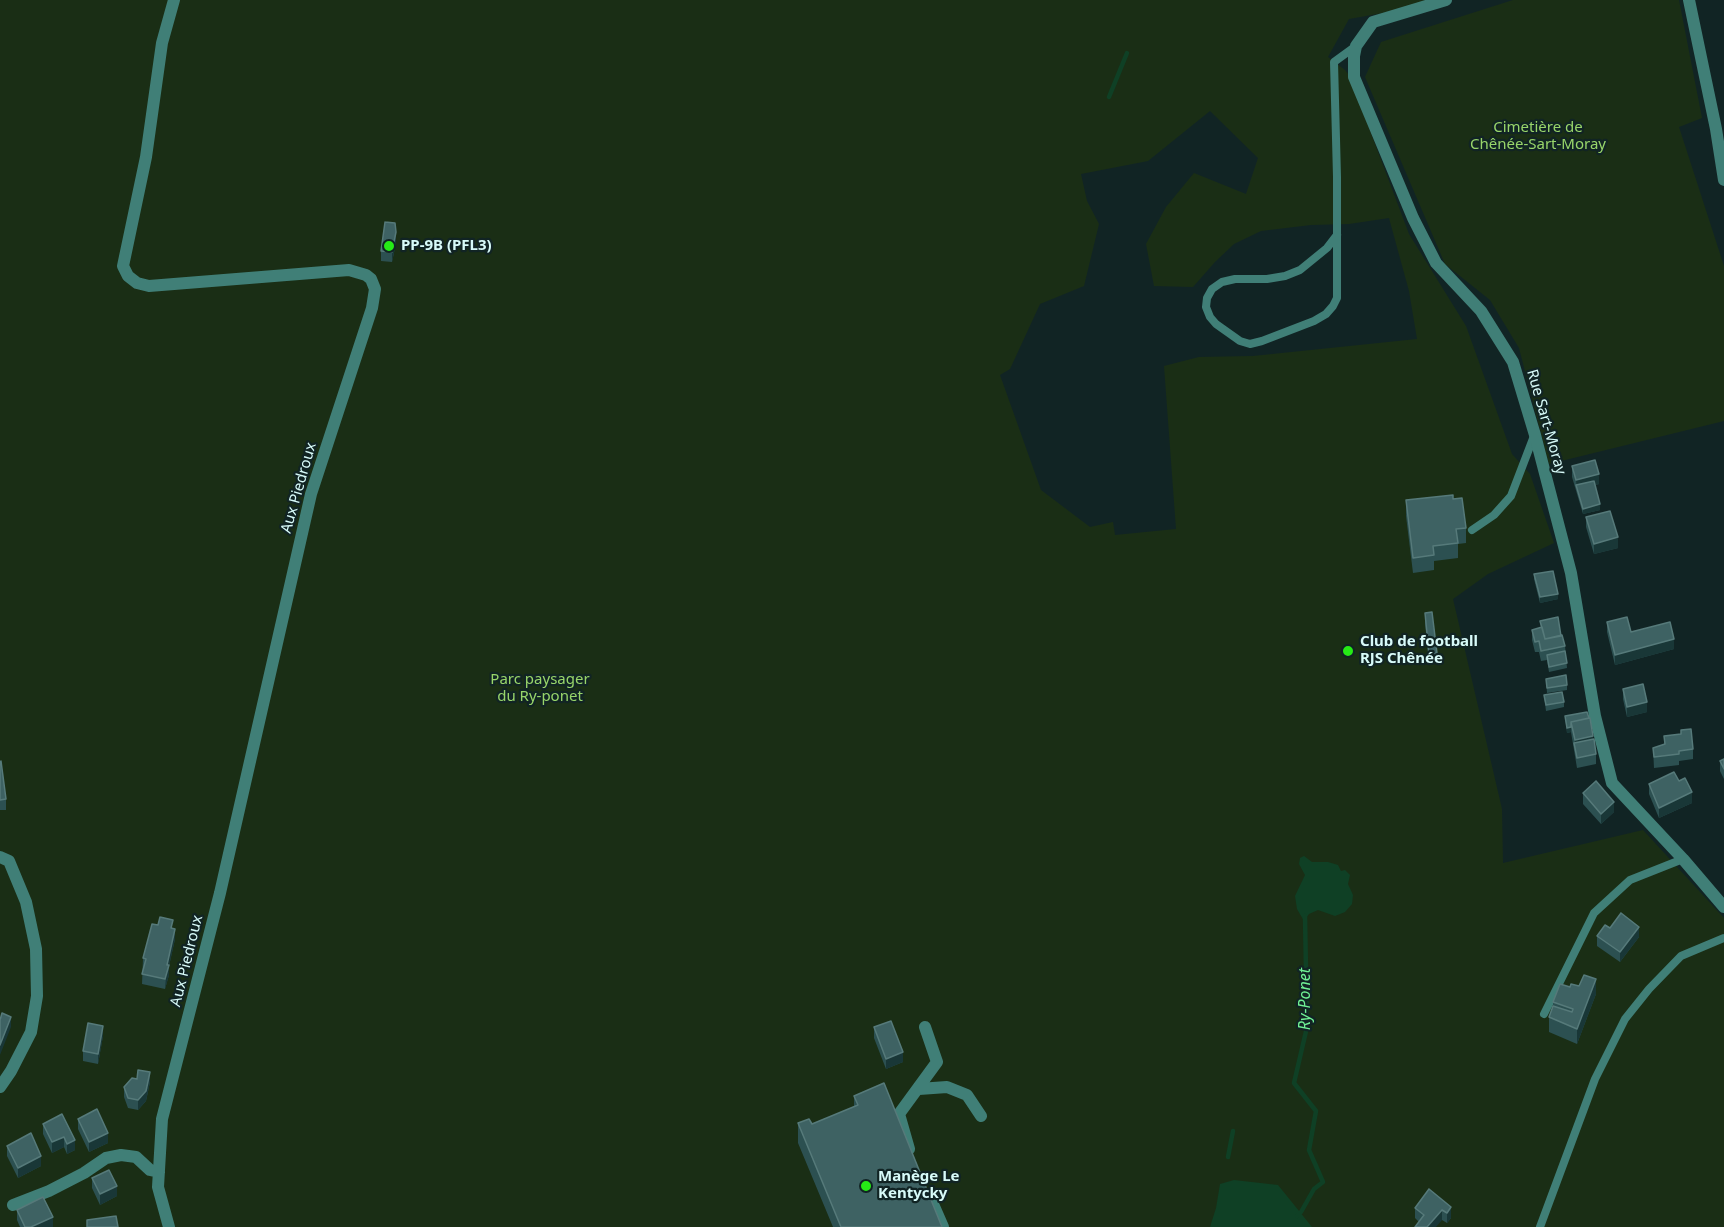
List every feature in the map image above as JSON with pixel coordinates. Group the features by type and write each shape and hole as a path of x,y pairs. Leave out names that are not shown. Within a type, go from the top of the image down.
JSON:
{"street":[{"name":"Aux Piedroux","path":"169,1227 158,1187 162,1119 220,893 310,494 372,308 375,289 371,279 366,275 349,270 149,286 137,283 128,276 123,266 146,157 162,43 174,0"},
{"path":"1356,46 1373,22 1405,5 1446,0"},
{"path":"1689,0 1716,129 1724,180"},
{"name":"Rue Sart-Moray","path":"1356,46 1354,77 1413,218 1436,263 1481,311 1513,362 1535,435 1571,573 1595,716 1612,783 1724,907"},
{"path":"0,857 9,861 26,902 36,949 38,996 31,1032 0,1087"},
{"path":"916,1165 907,1144 899,1114 938,1062 925,1028"},
{"path":"919,1089 947,1087 967,1095 981,1116"},
{"path":"13,1204 49,1191 84,1173 106,1158 121,1155 135,1157 150,1170 159,1172"},
{"path":"925,1186 943,1227"}],"lane":[{"path":"1337,236 1327,248 1300,270 1285,276 1222,282 1212,289 1207,298 1206,308 1209,317 1235,338 1250,344 1314,321 1326,314 1337,297 1337,236 1334,62 1356,46"},
{"path":"1472,530 1494,515 1511,496 1535,435"},
{"path":"1544,1014 1594,914 1630,880 1683,859"},
{"path":"1540,1227 1595,1080 1625,1018 1681,956 1724,938"}],"green space":[{"name":"Parc paysager du Ry-ponet","path":"0,0 1428,0 1394,11 1349,19 1328,57 1349,75 1409,234 1466,326 1512,454 1530,474 1554,543 1488,574 1453,599 1502,809 1503,863 1643,830 1724,918 1724,1227 0,1227","holes":["1210,111 1258,158 1246,194 1194,173 1166,207 1146,244 1154,286 1193,287 1234,244 1261,231 1311,225 1349,224 1389,218 1409,291 1417,339 1253,356 1199,357 1164,366 1176,529 1115,535 1113,522 1090,527 1041,490 1000,375 1010,369 1040,304 1084,286 1099,224 1087,201 1081,174 1148,161"]},
{"name":"Cimetière de Chênée-Sart-Moray","path":"1513,0 1679,0 1702,118 1679,127 1724,266 1724,421 1549,464 1519,348 1490,300 1445,264 1365,77 1381,42"}],"shaded area":[{"path":"1304,856 1312,862 1328,862 1338,865 1341,871 1345,870 1350,875 1348,884 1353,895 1352,904 1345,912 1335,916 1318,910 1309,914 1304,921 1297,909 1295,896 1305,875 1299,864 1300,858"},
{"path":"1234,1180 1278,1185 1312,1227 1210,1227 1220,1184"}],"building":[{"path":"385,222 395,223 396,232 392,252 381,251"},
{"path":"1595,460 1599,474 1576,480 1572,466"},
{"path":"1594,481 1600,504 1583,509 1576,485"},
{"path":"1453,495 1453,499 1462,498 1466,528 1456,529 1458,543 1433,546 1434,555 1413,558 1406,500"},
{"path":"1610,511 1618,537 1594,544 1586,517"},
{"path":"1553,571 1558,594 1540,597 1534,574"},
{"path":"1432,612 1437,653 1429,654 1425,613"},
{"path":"1558,617 1561,636 1545,639 1540,621"},
{"path":"1627,617 1631,632 1670,622 1674,639 1615,655 1607,622"},
{"path":"1542,627 1545,639 1562,635 1565,646 1541,651 1539,641 1535,642 1532,630"},
{"path":"1565,651 1567,663 1549,667 1547,655"},
{"path":"1566,675 1567,685 1547,688 1546,679"},
{"path":"1643,684 1647,702 1627,707 1623,689"},
{"path":"1562,692 1564,702 1546,705 1544,695"},
{"path":"1587,712 1589,718 1571,722 1571,727 1567,728 1565,716"},
{"path":"1590,718 1593,736 1575,740 1571,722"},
{"path":"1691,729 1693,749 1679,751 1679,754 1654,757 1653,748 1665,744 1664,736 1681,734 1681,730"},
{"path":"1594,739 1596,754 1577,758 1574,743"},
{"path":"0,762 6,799 0,800"},
{"path":"1674,772 1679,781 1685,778 1692,792 1659,808 1649,784"},
{"path":"1596,781 1614,802 1601,814 1583,793"},
{"path":"1621,913 1639,927 1620,952 1597,936 1605,925 1610,928"},
{"path":"160,917 173,920 171,928 175,929 165,979 142,974 146,959 143,958 152,924 158,925"},
{"path":"1584,975 1596,979 1577,1029 1549,1017 1553,1006 1572,1012 1573,1009 1553,1002 1560,984 1570,987 1571,984 1579,986"},
{"path":"2,1013 11,1017 0,1045 0,1020"},
{"path":"891,1021 903,1052 886,1059 874,1027"},
{"path":"88,1023 103,1026 98,1054 83,1051"},
{"path":"138,1070 150,1072 146,1091 138,1100 128,1098 124,1087 132,1078 137,1079"},
{"name":"Manège Le Kentycky","path":"884,1083 942,1227 841,1227 798,1123 809,1119 812,1124 858,1105 854,1096"},
{"path":"97,1109 108,1133 89,1142 78,1119"},
{"path":"62,1114 75,1140 67,1144 64,1137 52,1142 43,1124"},
{"path":"31,1133 41,1156 18,1168 7,1146"},
{"path":"109,1170 117,1186 100,1194 92,1178"},
{"path":"1429,1189 1451,1207 1447,1213 1442,1210 1427,1227 1415,1227 1424,1215 1415,1208"},
{"path":"43,1197 53,1217 31,1227 25,1227 17,1210"},
{"path":"116,1216 118,1227 87,1227 87,1220"}],"waterway":[{"name":"Ry-Ponet","path":"1109,97 1127,53"},
{"name":"Ry-Ponet","path":"1297,1216 1314,1189 1323,1182 1309,1150 1316,1111 1294,1083 1307,1027 1305,916"},
{"name":"Ry-Ponet","path":"1228,1157 1233,1131"}],"place":[{"name":"PP-9B (PFL3)","path":"389,246"},
{"name":"Club de football RJS Chênée","path":"1348,651"},
{"name":"Manège Le Kentycky","path":"866,1186"}]}
